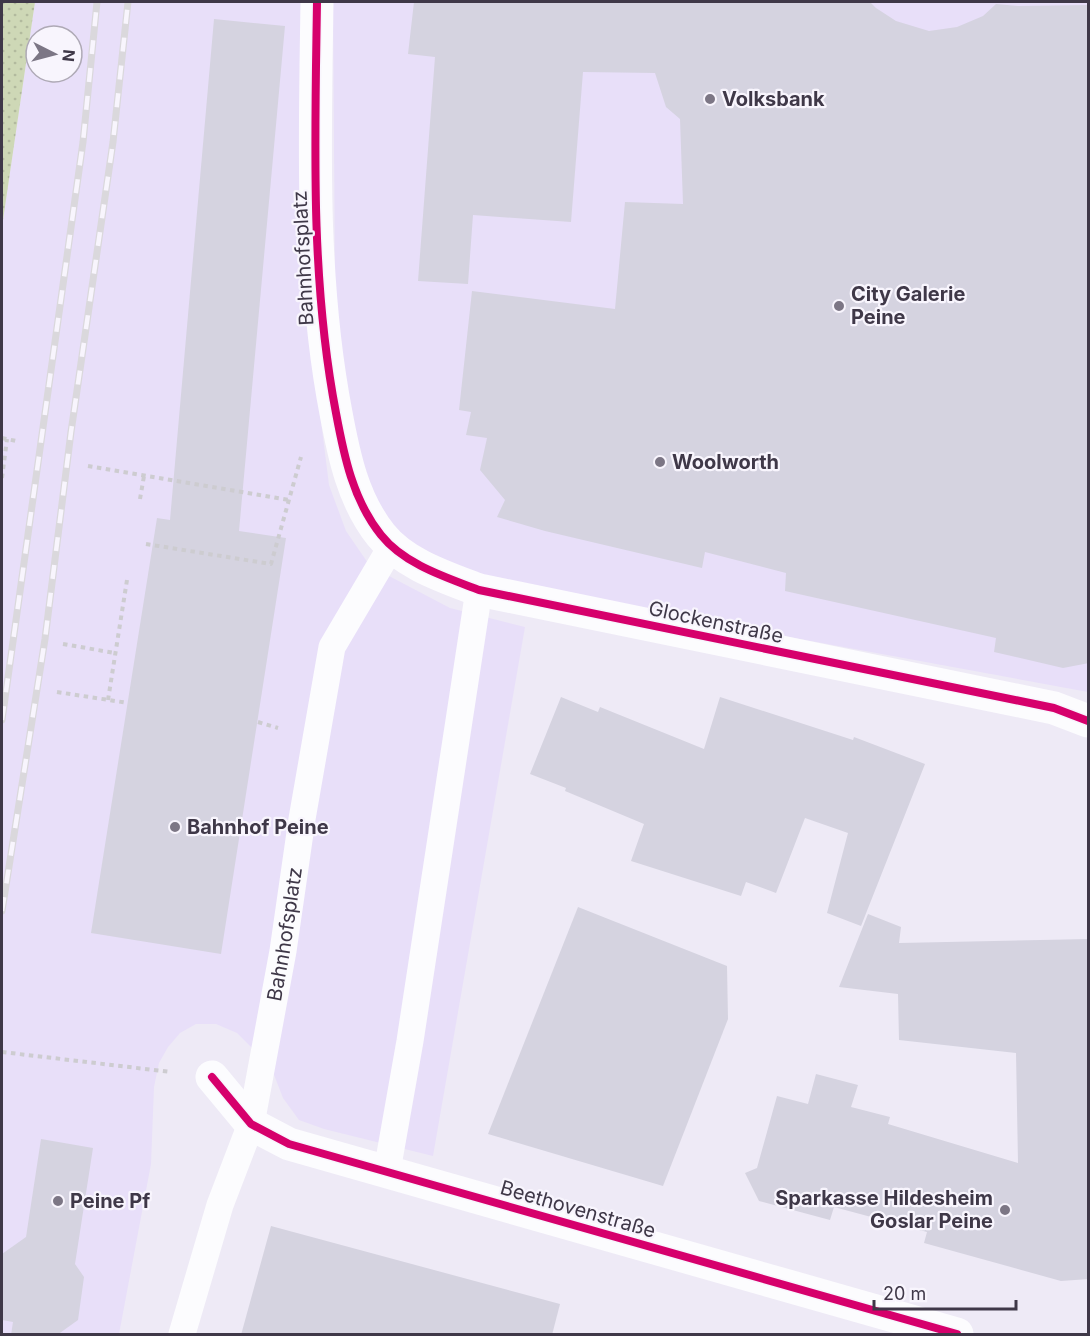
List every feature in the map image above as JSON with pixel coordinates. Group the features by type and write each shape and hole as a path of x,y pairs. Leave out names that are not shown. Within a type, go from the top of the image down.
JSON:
{"street":[{"name":"Bahnhofsplatz","path":"317,2 315,149 317,258 326,363 350,476 364,508"},
{"name":"Glockenstraße","path":"364,508 381,535 392,547 420,566 479,590 1054,708 1089,721"},
{"name":"Beethovenstraße","path":"212,1077 251,1124 289,1144 957,1335"}],"lane":[{"name":"Bahnhofsplatz","path":"182,1335 220,1205 251,1124 283,951 302,819 332,647 392,547"},
{"path":"387,1171 479,590"}],"path":[{"path":"2,438 16,441"},
{"path":"2,478 8,439"},
{"path":"146,544 271,564 301,454"},
{"path":"88,466 289,500"},
{"path":"140,499 144,476"},
{"path":"108,700 127,580"},
{"path":"63,644 115,653"},
{"path":"57,692 128,703"},
{"path":"2,1052 212,1077"}],"shaded area":[{"path":"35,2 301,2 300,254 329,485 346,531 370,566 450,608 525,627 433,1156 324,1129 299,1120 283,1098 271,1067 237,1033 216,1024 196,1024 180,1033 168,1047 159,1063 154,1087 151,1164 119,1334 2,1334 2,227 24,77 24,84 84,84 84,24 32,24"},
{"path":"333,2 1088,2 1088,692 615,605 482,578 399,537 360,470 340,363 335,281"}],"green space":[{"path":"2,2 35,2 32,24 24,24 24,77 2,227"}],"building":[{"name":"City Galerie Peine","path":"414,2 870,2 896,21 929,31 957,27 983,16 996,4 1089,5 1089,663 1063,668 994,652 996,638 785,591 786,573 705,552 702,568 545,531 497,517 505,500 480,470 487,438 466,435 471,412 459,410 472,291 615,309 625,202 683,204 680,119 666,107 655,73 583,72 571,222 473,215 468,284 418,281 435,57 408,54"},
{"name":"Bahnhof Peine","path":"214,19 285,26 239,531 286,538 221,954 91,933 157,518 170,520"},
{"path":"561,697 598,712 600,707 704,749 720,697 853,740 854,737 925,764 861,926 827,913 848,833 805,818 776,893 746,882 741,896 631,861 644,824 530,774"},
{"path":"578,907 727,966 728,1019 663,1186 488,1134"},
{"path":"868,914 901,927 899,943 1089,939 1089,1279 1061,1281 924,1243 927,1232 834,1207 830,1220 759,1201 745,1173 757,1168 777,1096 808,1104 816,1074 858,1085 851,1107 890,1117 888,1124 1018,1163 1016,1053 899,1040 898,994 839,987"},
{"name":"Peine Pf","path":"41,1139 93,1148 75,1264 84,1277 78,1320 57,1335 11,1335 13,1322 2,1320 2,1254 26,1237"},
{"path":"271,1226 560,1304 552,1335 241,1335"}],"railway":[{"path":"2,720 83,142 97,2"},
{"path":"2,911 45,639 71,432 113,142 128,2"}],"cycle path":[{"path":"317,2 316,208 318,260 328,362 339,429 351,477 371,521 390,545 426,569 479,590 1054,708 1088,721"},
{"path":"212,1077 251,1124 289,1144 957,1334"}],"place":[{"name":"Volksbank","path":"710,99"},
{"name":"City Galerie Peine","path":"839,306"},
{"name":"Woolworth","path":"660,462"},
{"name":"Bahnhof Peine","path":"175,827"},
{"name":"Peine Pf","path":"58,1201"},
{"name":"Sparkasse Hildesheim Goslar Peine","path":"1005,1210"}]}
